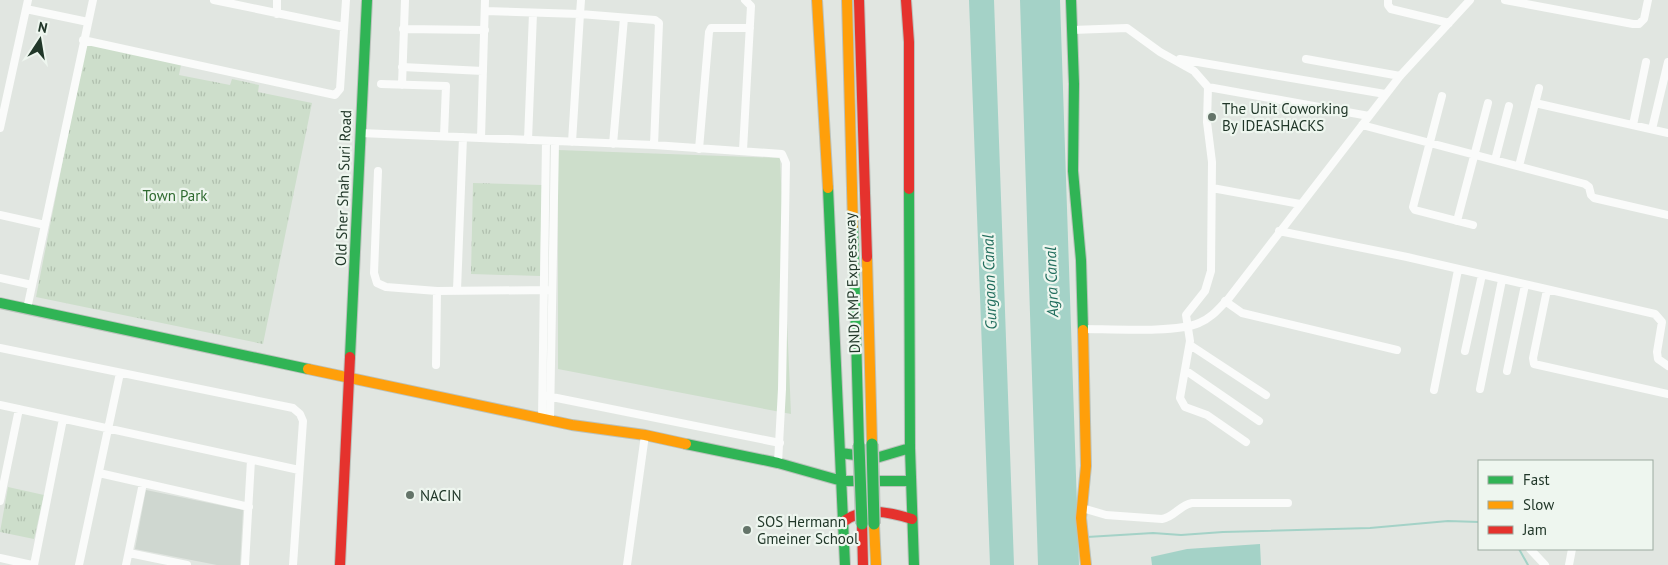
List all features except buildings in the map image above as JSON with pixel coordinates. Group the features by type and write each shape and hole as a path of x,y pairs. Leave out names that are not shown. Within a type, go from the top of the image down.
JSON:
{"main road":[{"name":"Old Sher Shah Suri Road","path":"340,565 367,0"},
{"path":"817,0 834,280 845,565"},
{"name":"DND KMP Expressway","path":"847,0 863,565"},
{"name":"DND KMP Expressway","path":"859,0 876,565"},
{"path":"906,0 909,42 910,448 914,565"},
{"path":"1071,0 1074,175 1080,238 1086,466 1081,513 1082,548 1086,565"},
{"path":"0,303 572,425 645,435 778,462 842,481 911,481"},
{"path":"840,453 866,459 886,459 910,448"},
{"path":"843,522 850,516 867,512 893,512 912,519"}],"street":[{"path":"0,128 3,98 28,0"},
{"path":"27,309 93,0"},
{"path":"214,0 344,27"},
{"path":"277,0 277,14"},
{"path":"83,40 335,95 340,89 346,0"},
{"path":"402,85 405,0"},
{"path":"480,138 486,0"},
{"path":"572,142 581,0"},
{"path":"743,150 751,6 745,0"},
{"path":"1388,0 1388,6 1391,8 1449,23"},
{"path":"1082,329 1183,327 1210,318 1226,301 1385,94 1470,0"},
{"path":"1505,0 1640,24 1644,19 1648,0"},
{"path":"26,9 88,22"},
{"path":"485,12 580,14 655,20 659,23 654,145"},
{"path":"528,140 533,13"},
{"path":"613,144 624,18"},
{"path":"699,149 709,32 711,28 750,28"},
{"path":"1072,30 1127,28 1160,52 1194,71 1208,88 1369,116"},
{"path":"403,29 484,30"},
{"path":"1172,58 1385,94"},
{"path":"1306,59 1400,76"},
{"path":"1633,124 1646,62"},
{"path":"1652,129 1668,62"},
{"path":"402,67 483,71"},
{"path":"380,84 446,86 444,136"},
{"path":"1208,88 1206,112 1212,151 1210,282 1206,291 1186,313 1183,327 1190,345 1180,398 1182,405 1207,416 1246,442"},
{"path":"1519,166 1539,88"},
{"path":"1442,96 1414,209 1473,225"},
{"path":"1457,220 1488,103"},
{"path":"1535,103 1668,133"},
{"path":"1495,160 1509,106"},
{"path":"1362,125 1587,185 1594,198 1668,214"},
{"path":"360,133 779,152 784,157 786,164 778,462"},
{"path":"457,290 463,137"},
{"path":"546,141 548,290"},
{"path":"546,418 548,290 555,142"},
{"path":"378,171 374,273 377,283 386,287 437,291 548,290"},
{"path":"1212,188 1300,204"},
{"path":"0,215 45,225"},
{"path":"1279,231 1659,316 1662,322 1657,355 1660,362 1668,366"},
{"path":"1434,390 1458,270"},
{"path":"1465,351 1482,275"},
{"path":"0,278 32,285"},
{"path":"1480,389 1502,280"},
{"path":"1507,371 1525,285"},
{"path":"1547,290 1533,358 1534,364 1668,394"},
{"path":"436,365 437,291"},
{"path":"1226,301 1242,313 1397,350"},
{"path":"1190,345 1266,395"},
{"path":"0,348 293,408 300,414 303,421 293,565"},
{"path":"1185,370 1259,421"},
{"path":"79,565 120,373"},
{"path":"546,396 780,443"},
{"path":"0,405 299,470"},
{"path":"0,501 19,409"},
{"path":"0,558 33,565 63,419"},
{"path":"627,565 645,435"},
{"path":"246,565 252,460"},
{"path":"99,473 249,507"},
{"path":"126,565 143,483"},
{"path":"1081,513 1162,518 1169,517 1182,506 1192,503 1288,503"},
{"path":"1531,550 1545,565"},
{"path":"1569,565 1572,550"},
{"path":"128,553 187,565"}],"shaded area":[{"path":"146,490 243,510 240,565 217,565 135,549"}],"green space":[{"name":"Town Park","path":"86,43 181,65 179,75 230,85 232,79 259,85 258,92 312,103 263,344 36,297"},
{"path":"558,150 780,158 791,414 558,369"},
{"path":"473,183 542,185 540,276 471,274"},
{"path":"8,487 44,495 34,539 0,532"}],"water":[{"name":"Gurgaon Canal","path":"969,0 994,0 1014,565 990,565"},
{"name":"Agra Canal","path":"1020,0 1060,0 1079,565 1038,565"},
{"path":"1260,544 1261,565 1152,565 1151,557 1187,549"}],"waterway":[{"path":"1087,537 1153,533 1181,535 1370,528 1448,521 1478,522"},
{"path":"1520,550 1528,565"}],"traffic: fast":[{"path":"350,357 367,0"},
{"path":"1071,0 1074,84 1073,171 1081,260 1083,330"},
{"path":"828,188 845,565"},
{"path":"909,189 910,448 914,565"},
{"path":"853,226 859,445"},
{"path":"0,303 308,369"},
{"path":"686,444 778,463 842,481 911,481"},
{"path":"872,444 874,524"},
{"path":"859,445 862,524"},
{"path":"841,453 876,458 910,448"}],"traffic: slow":[{"path":"817,0 828,188"},
{"path":"847,0 853,226"},
{"path":"867,257 872,444"},
{"path":"1083,330 1086,466 1081,518 1086,565"},
{"path":"308,369 572,425 645,435 686,444"},
{"path":"874,524 876,565"}],"traffic: jam":[{"path":"859,0 867,257"},
{"path":"906,0 909,42 909,189"},
{"path":"340,565 350,357"},
{"path":"843,522 851,517 868,512 894,514 912,519"},
{"path":"862,524 863,565"}],"place":[{"name":"The Unit Coworking By IDEASHACKS","path":"1212,117"},
{"name":"NACIN","path":"410,495"},
{"name":"SOS Hermann Gmeiner School","path":"747,530"}]}
